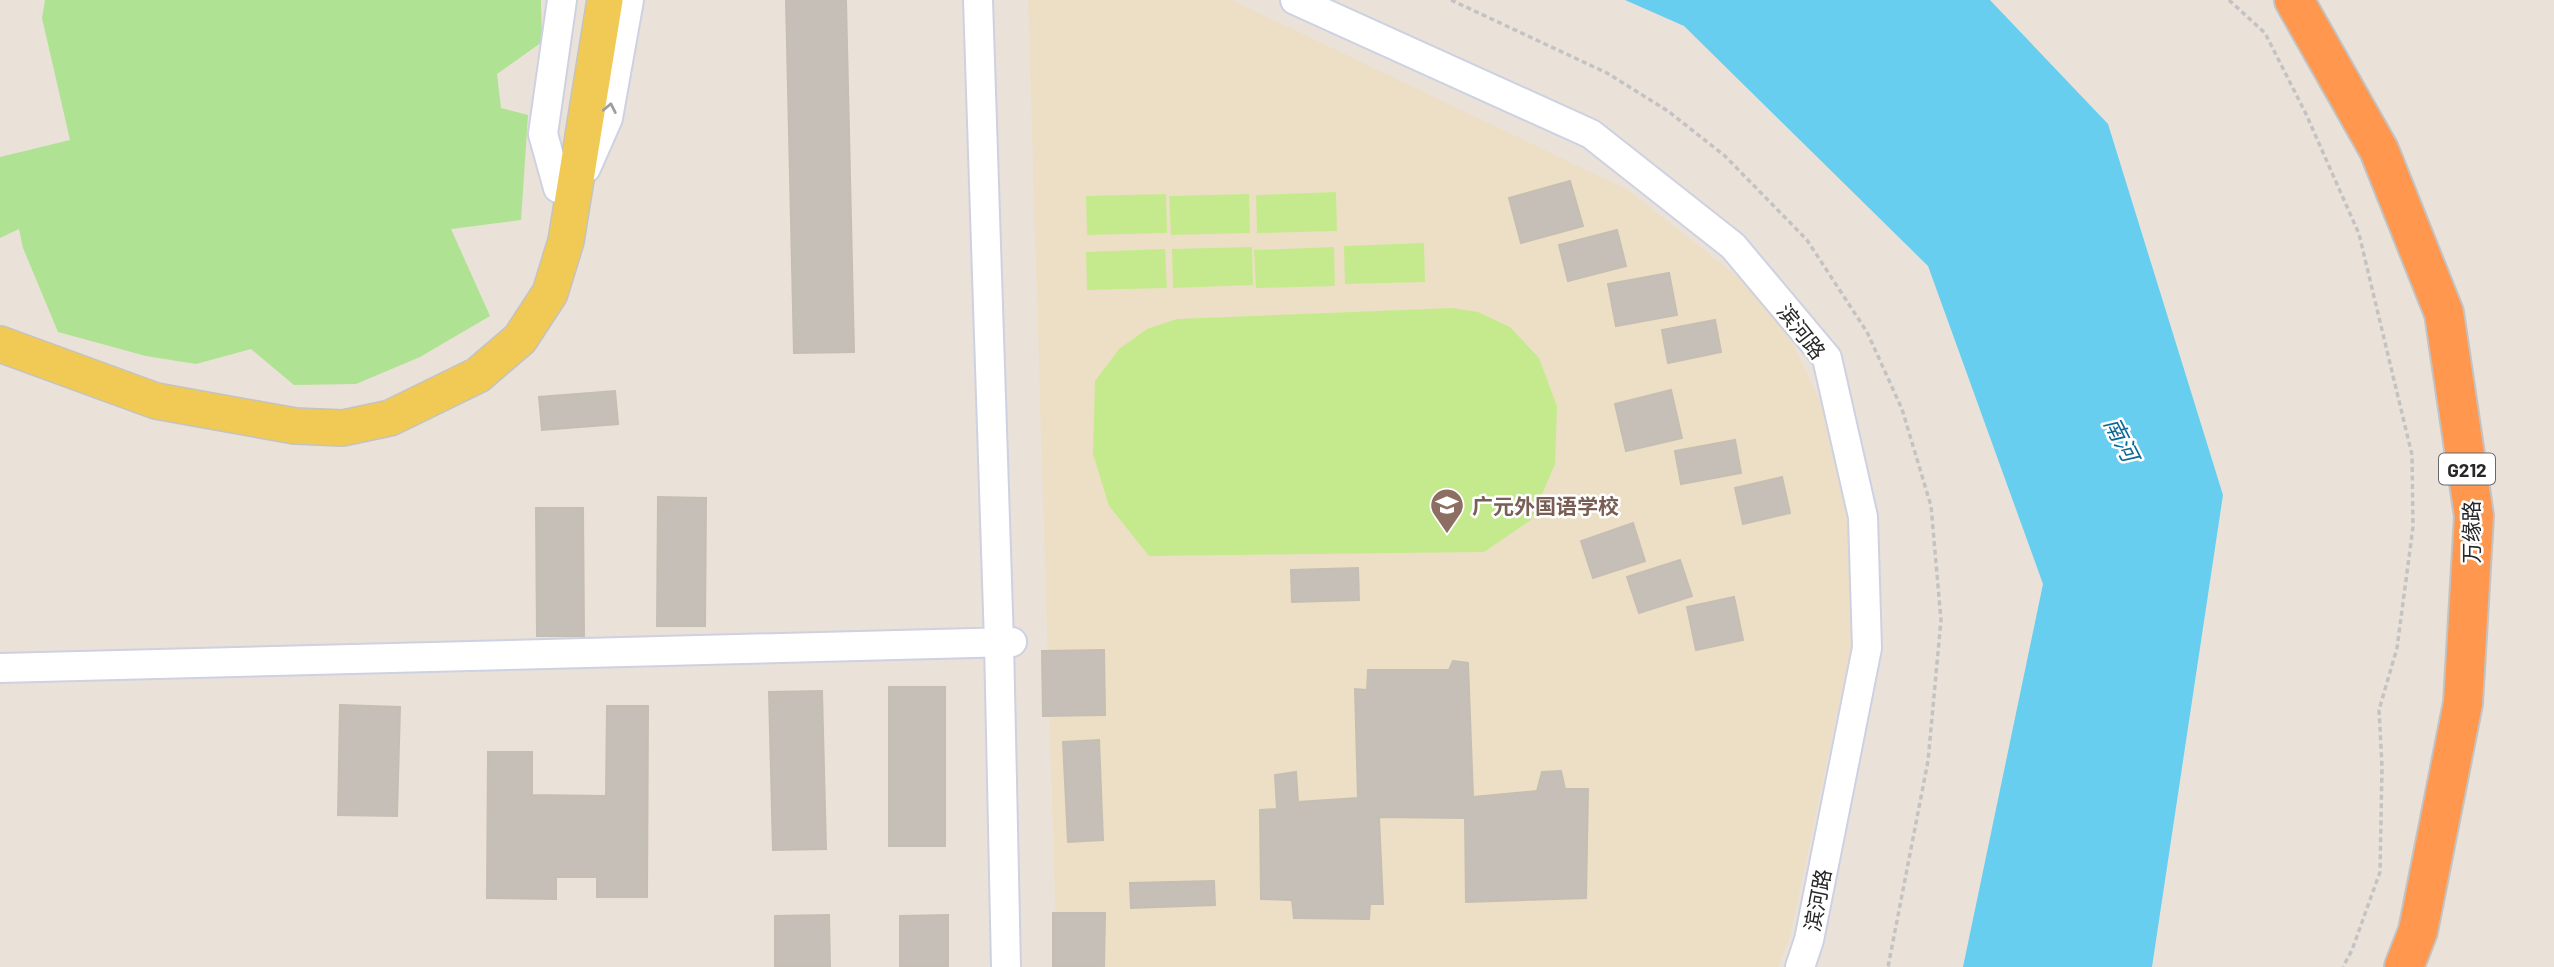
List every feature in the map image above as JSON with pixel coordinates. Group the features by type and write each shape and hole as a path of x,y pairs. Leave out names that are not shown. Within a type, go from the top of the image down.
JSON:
{"highway":[{"name":"万缘路","path":"2277,0 2365,165 2421,318 2453,510 2448,710 2394,935 2382,967"},
{"name":"万缘路","path":"2294,0 2379,150 2444,313 2474,516 2463,703 2418,931 2404,967"}],"main road":[{"path":"0,344 156,401 295,426 343,428 390,418 478,375 520,339 550,293 566,241 566,190 576,111 584,0"},
{"path":"576,111 605,0"},
{"path":"0,327 160,385 297,410 341,412 384,403 470,361 508,328 536,286 566,190"}],"street":[{"path":"562,0 543,134 566,190"},
{"path":"566,190 608,118 629,0"},
{"path":"978,0 1021,967"},
{"path":"994,0 1005,642 1006,967"},
{"name":"滨河路","path":"1296,0 1591,134 1733,246 1827,358 1863,517 1867,648 1809,940 1800,967"},
{"name":"滨河路","path":"1337,0 1600,118 1746,233 1843,350 1881,515 1885,649 1827,945 1819,967"},
{"path":"0,668 1005,642"}],"path":[{"path":"1451,0 1606,73 1668,111 1725,156 1807,240 1867,332 1902,410 1931,506 1941,620 1928,761 1888,967"},
{"path":"2229,0 2265,33 2312,126 2360,234 2412,455 2413,527 2397,648 2379,710 2382,767 2380,872 2352,950 2343,967"}],"shaded area":[{"name":"广元外国语学校","path":"1028,0 1232,0 1628,190 1775,306 1844,451 1857,619 1790,937 1778,967 1057,967"}],"green space":[{"path":"45,0 541,0 542,42 497,74 501,108 528,115 521,220 451,229 490,316 420,357 356,384 294,385 251,349 196,364 146,356 58,332 23,248 19,229 0,238 0,157 70,140 42,18"},
{"path":"1336,192 1337,231 1257,233 1256,195"},
{"path":"1166,194 1167,233 1087,235 1086,196"},
{"path":"1249,194 1250,233 1171,235 1169,196"},
{"path":"1424,243 1425,282 1345,284 1344,246"},
{"path":"1252,247 1253,285 1173,288 1172,249"},
{"path":"1334,247 1335,286 1256,288 1254,250"},
{"path":"1165,249 1167,288 1087,290 1086,252"},
{"path":"1452,308 1478,312 1510,327 1539,358 1557,406 1555,464 1531,520 1484,552 1149,556 1109,506 1093,454 1095,381 1119,349 1147,329 1177,319"}],"water":[{"name":"南河","path":"1625,0 1990,0 2108,124 2223,495 2152,967 1963,967 2043,584 1928,266 1684,26"}],"building":[{"path":"786,0 846,0 854,352 794,353"},
{"path":"1570,181 1583,226 1521,243 1509,198"},
{"path":"1617,230 1626,266 1568,281 1559,245"},
{"path":"1669,273 1677,315 1616,326 1608,284"},
{"path":"1715,320 1721,352 1668,363 1662,330"},
{"path":"1671,390 1682,438 1626,451 1615,404"},
{"path":"615,391 618,424 542,430 539,397"},
{"path":"1735,440 1741,473 1681,484 1675,451"},
{"path":"1782,477 1790,513 1743,524 1735,488"},
{"path":"658,497 706,498 705,626 657,626"},
{"path":"536,508 583,508 584,636 537,636"},
{"path":"1633,523 1645,561 1593,578 1581,541"},
{"path":"1680,560 1692,596 1639,613 1627,577"},
{"path":"1358,568 1359,600 1292,602 1291,570"},
{"path":"1734,597 1743,640 1696,650 1687,607"},
{"path":"1104,650 1105,715 1043,716 1042,651"},
{"path":"1453,661 1468,663 1473,797 1537,791 1542,772 1561,771 1565,789 1588,789 1586,898 1466,902 1465,818 1379,817 1383,904 1370,904 1369,919 1294,918 1292,900 1261,899 1260,810 1277,809 1275,775 1296,772 1298,802 1358,798 1355,689 1367,690 1368,670 1449,670"},
{"path":"889,687 945,687 945,846 889,846"},
{"path":"822,691 826,849 773,850 769,692"},
{"path":"340,705 400,707 397,816 338,815"},
{"path":"607,706 648,706 647,897 597,897 597,877 556,877 556,899 487,898 488,752 532,752 532,795 606,796"},
{"path":"1099,740 1103,840 1068,842 1063,742"},
{"path":"1214,881 1215,905 1131,908 1130,883"},
{"path":"1053,913 1105,913 1104,967 1053,967"},
{"path":"829,915 830,967 775,967 775,916"},
{"path":"948,915 948,967 900,967 900,916"}],"place":[{"name":"广元外国语学校","path":"1447,535"}]}
